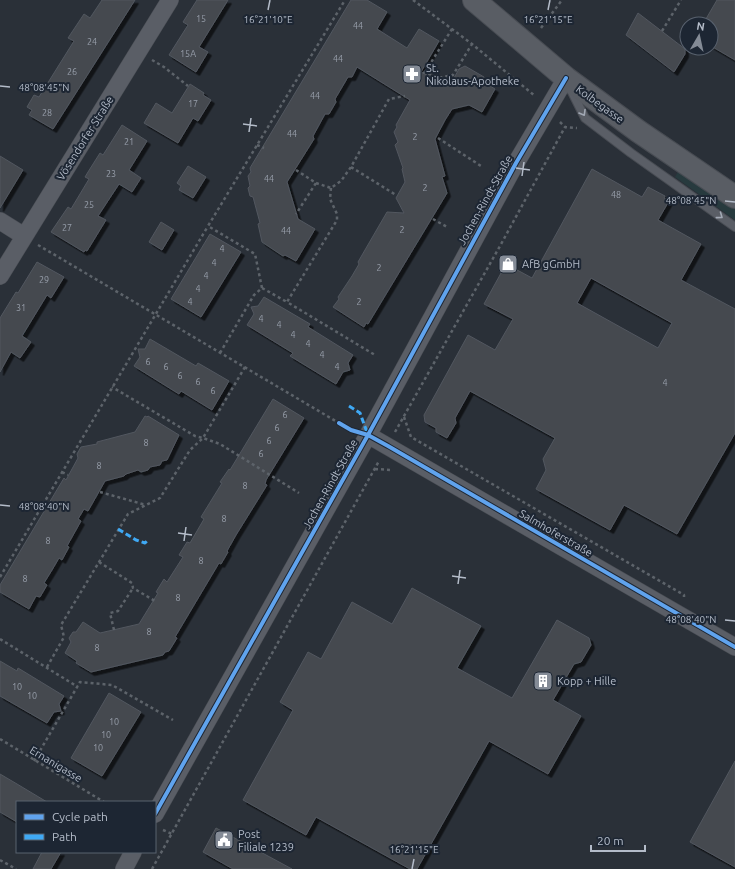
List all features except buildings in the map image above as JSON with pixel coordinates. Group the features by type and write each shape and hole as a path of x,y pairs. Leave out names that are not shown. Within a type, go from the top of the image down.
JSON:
{"main road":[{"name":"Kolbegasse","path":"474,0 566,78 638,131 735,197"}],"street":[{"name":"Vösendorfer Straße","path":"0,276 170,0"},
{"name":"Jochen-Rindt-Straße","path":"156,812 368,435 516,163 566,78"},
{"path":"0,221 24,236"},
{"name":"Salmhoferstraße","path":"368,435 735,647"},
{"path":"124,869 132,853"}],"lane":[{"path":"566,78 585,118 631,153 735,227"}],"path":[{"path":"0,577 155,314 345,0"},
{"path":"413,0 472,44 537,98"},
{"path":"541,28 562,0"},
{"path":"662,31 681,0"},
{"path":"452,29 424,72 438,78 453,75 472,44"},
{"path":"138,52 164,67 188,86"},
{"path":"287,302 337,220 330,199 331,188 341,181 351,167 389,99 405,96"},
{"path":"152,869 565,127"},
{"path":"438,138 481,166"},
{"path":"257,145 264,148"},
{"path":"351,167 396,195"},
{"path":"296,170 316,183 331,188"},
{"path":"296,214 316,183"},
{"path":"433,219 447,227"},
{"path":"208,226 255,254 262,288 375,356"},
{"path":"24,236 339,423"},
{"path":"220,353 254,295 262,288"},
{"path":"47,667 64,637 61,626 128,514 160,498 190,450 203,438 245,367"},
{"path":"112,387 195,436 220,444 299,493"},
{"path":"62,472 68,475"},
{"path":"100,492 146,505"},
{"path":"99,562 132,583 133,588 155,601"},
{"path":"114,630 110,613 118,611 133,588"},
{"path":"0,640 78,687"},
{"path":"34,761 80,682 112,685 173,720"},
{"path":"163,830 172,834"},
{"path":"0,860 16,869"}],"green space":[{"path":"678,172 735,208 735,220 675,177"}],"marked path":[{"path":"349,406 360,413 368,435"},
{"path":"118,529 136,540 145,543 148,540"}],"cycle path":[{"path":"156,812 368,435 516,163 566,78"},
{"path":"339,423 351,430 368,435 388,446 735,647"}],"place":[{"name":"St. Nikolaus-Apotheke","path":"412,74"},
{"name":"AfB gGmbH","path":"508,264"},
{"name":"Kopp + Hille","path":"543,681"},
{"name":"Post Filiale 1239","path":"224,840"}]}
